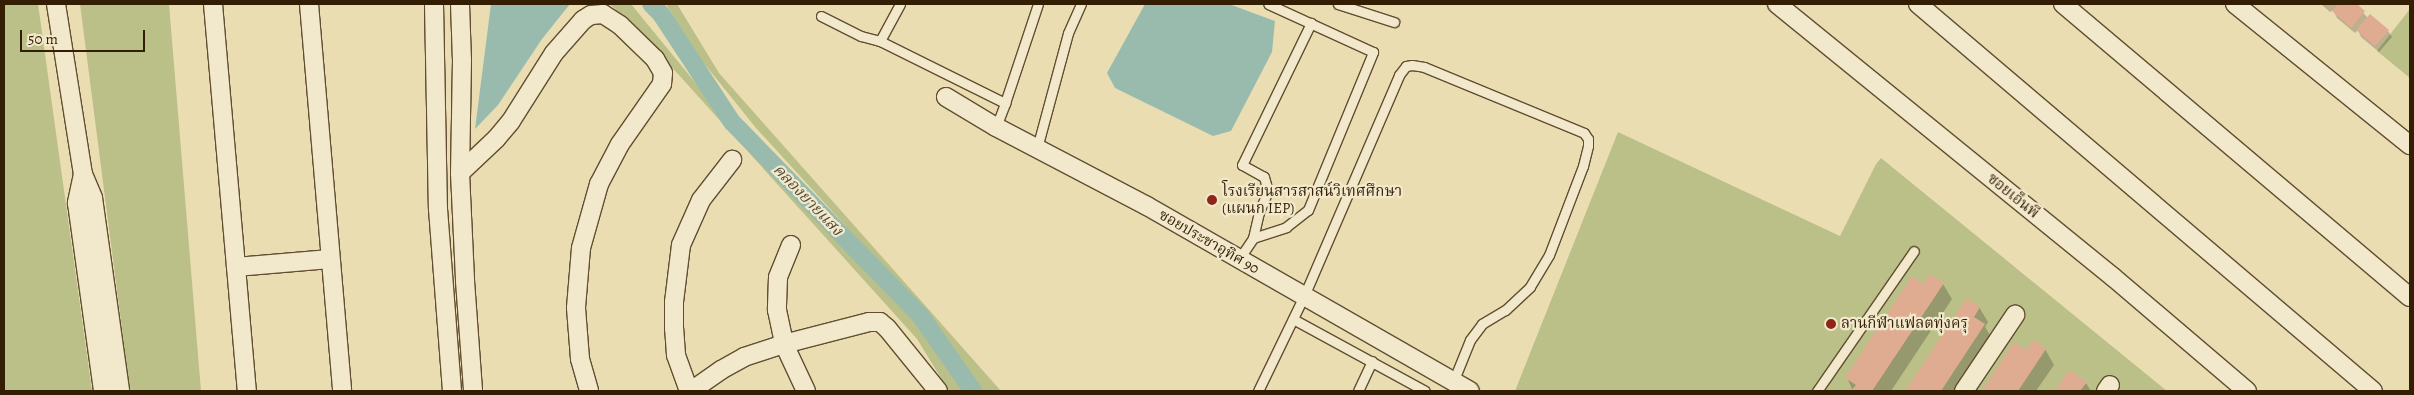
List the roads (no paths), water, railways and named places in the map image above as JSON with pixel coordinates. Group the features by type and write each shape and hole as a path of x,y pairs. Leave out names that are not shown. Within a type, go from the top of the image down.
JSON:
{"street":[{"path":"56,4 83,174 93,198 120,391"},
{"path":"213,4 247,391"},
{"path":"309,4 342,391"},
{"path":"434,4 438,199 452,391"},
{"path":"460,4 462,60 460,173 473,391"},
{"name":"ซอยเอ็นพี","path":"1777,4 2113,276 2247,391"},
{"path":"1918,4 2373,391"},
{"path":"2063,4 2410,297"},
{"path":"2235,4 2410,146"},
{"path":"460,173 496,139 511,121 554,52 582,20 591,15 604,14 620,25 655,58 663,73 662,84 620,144 599,184 581,248 576,308 580,359 589,391"},
{"name":"ซอยประชาอุทิศ 90","path":"946,97 996,126 1147,206 1470,391"},
{"path":"732,160 701,200 681,245 674,302 674,329 676,355 690,391 720,370 744,357 784,344 869,322 880,322 888,328 938,391"},
{"path":"83,174 77,203 103,391"},
{"path":"791,245 778,277 777,310 784,344 806,391"},
{"path":"236,267 330,259"},
{"path":"1964,391 2015,314"}],"lane":[{"path":"880,41 900,4"},
{"path":"996,126 1038,4"},
{"path":"1037,148 1068,33 1080,4"},
{"path":"1253,238 1286,227 1308,210 1373,52 1268,4"},
{"path":"1338,4 1348,5 1394,22"},
{"path":"821,16 861,36 880,41 1005,103"},
{"path":"1239,259 1253,238 1259,212 1268,191 1264,178 1242,165 1311,23"},
{"path":"1258,391 1304,296 1399,74 1406,66 1424,67 1584,133 1588,146 1583,166 1549,255 1530,287 1505,310 1482,324 1470,340 1453,382"},
{"path":"1817,391 1914,251"},
{"path":"1293,319 1425,391"},
{"path":"1358,391 1372,361"}],"waterway":[{"name":"คลองยายแสง","path":"651,4 661,14 732,122 920,315 973,391"}],"place":[{"name":"โรงเรียนสารสาสน์วิเทศศึกษา (แผนก IEP)","path":"1212,200"},
{"name":"ลานกีฬาแฟลตทุ่งครุ","path":"1831,324"}]}
